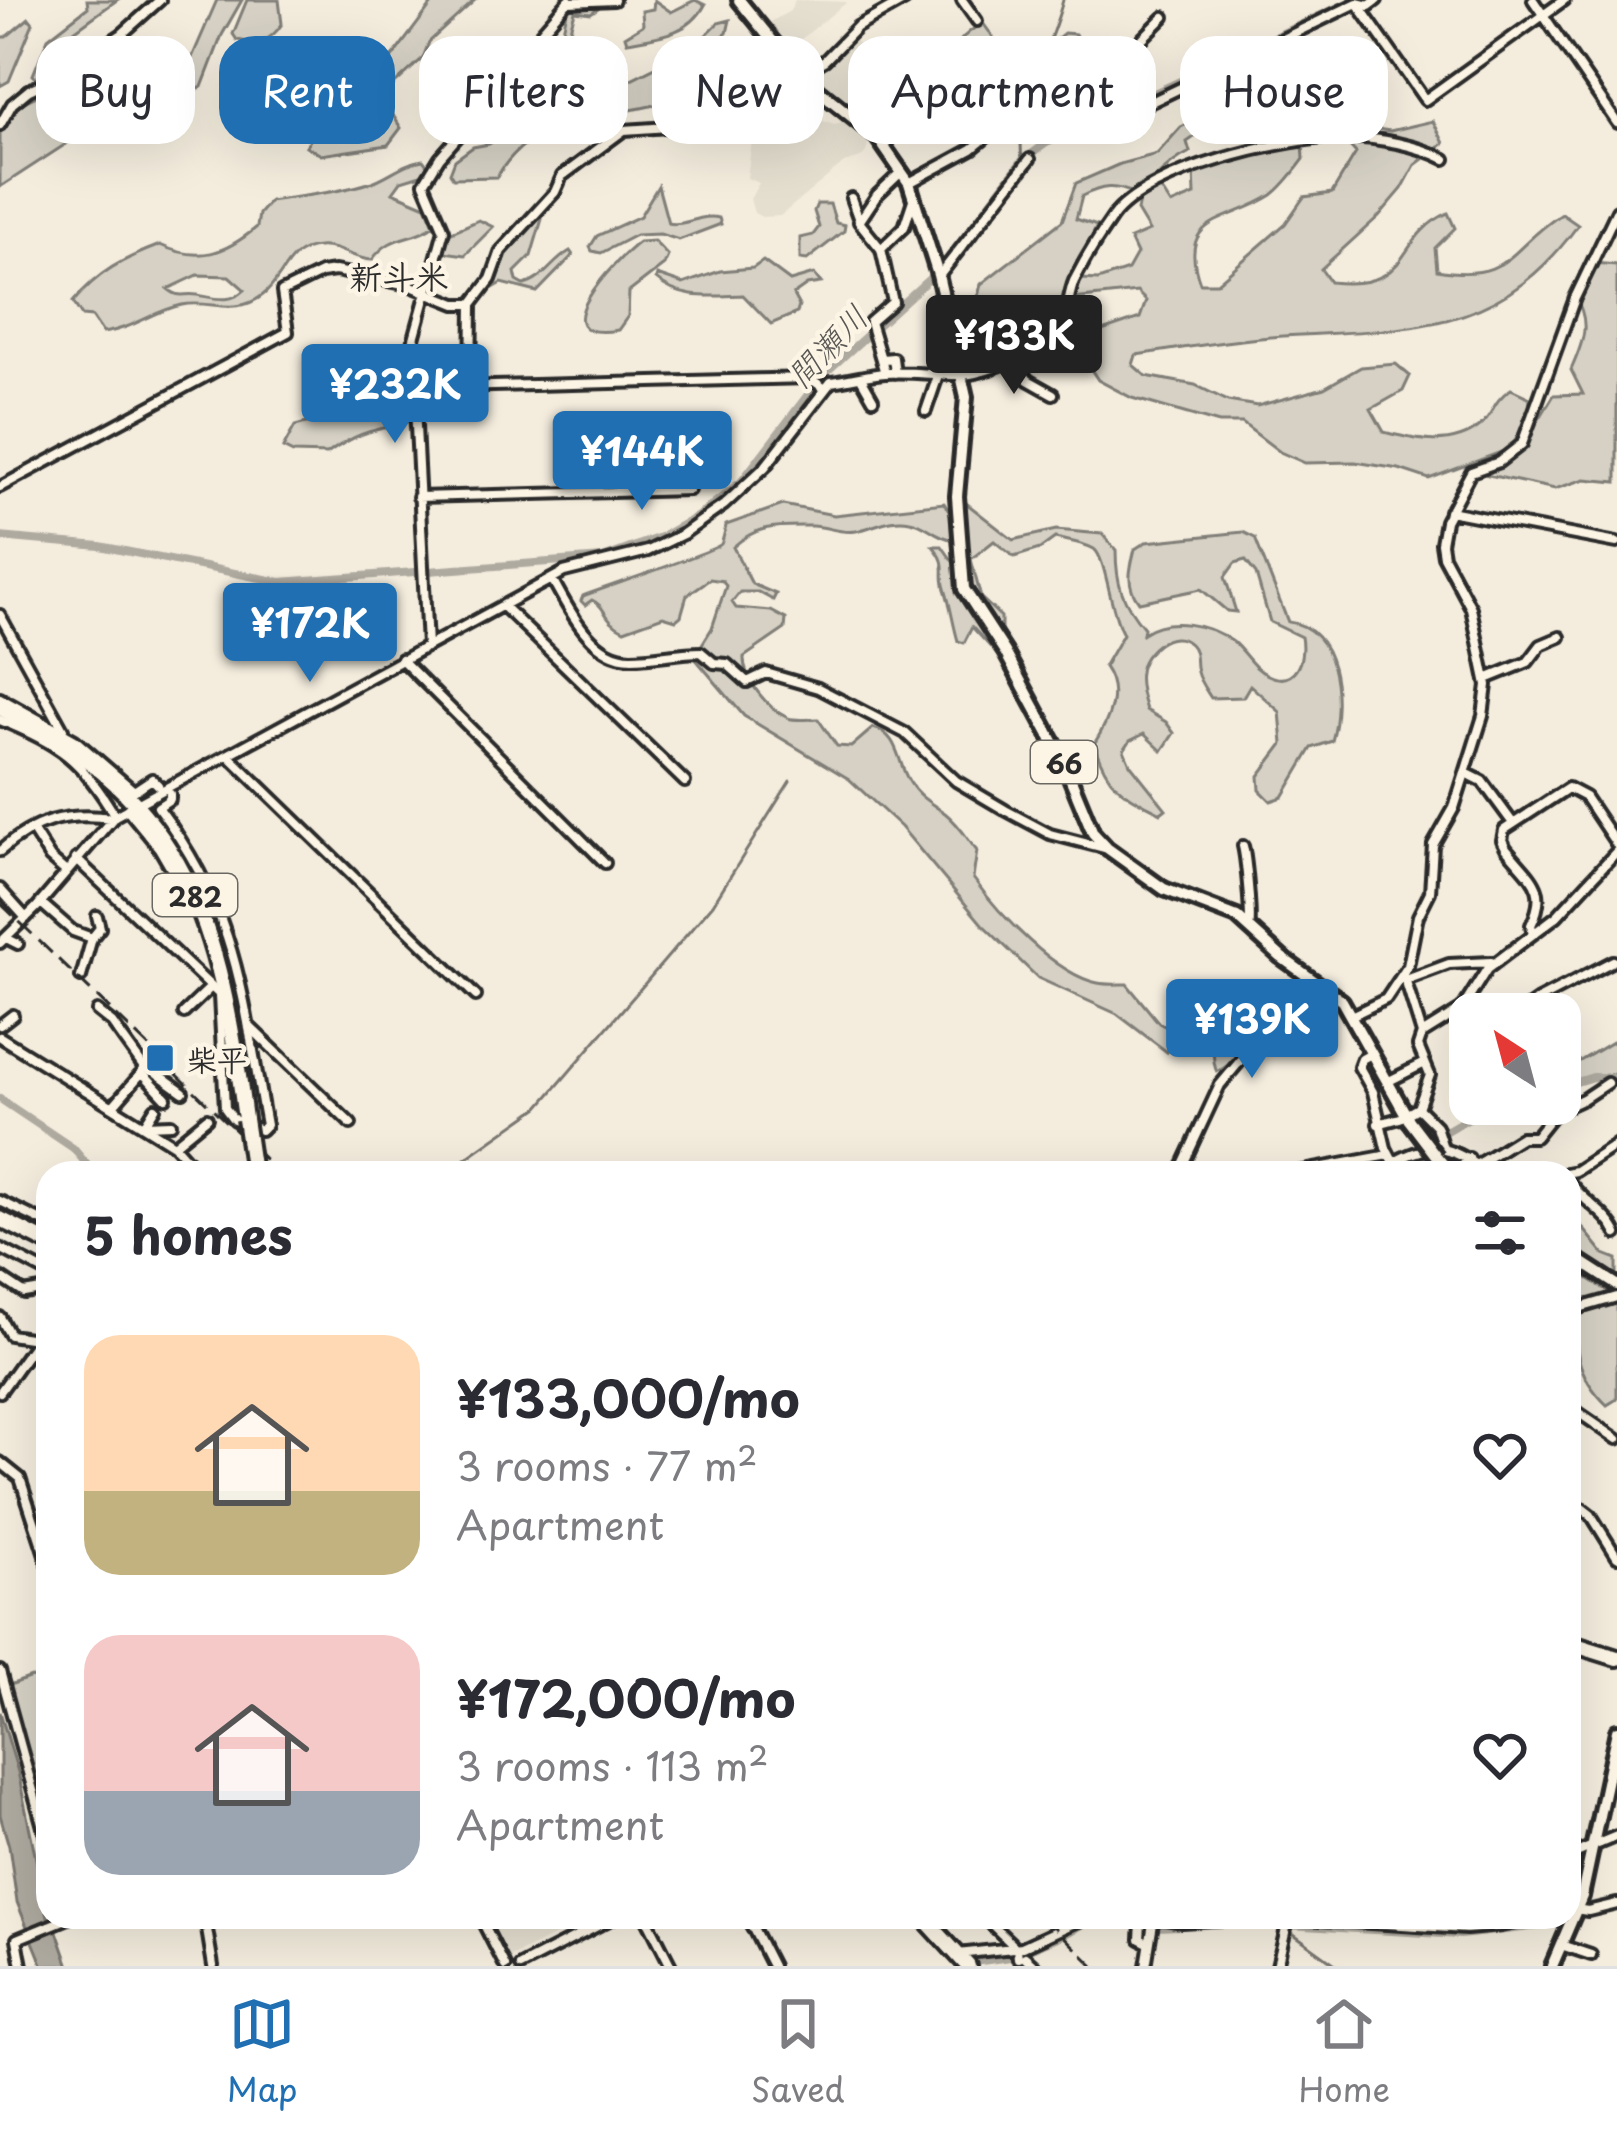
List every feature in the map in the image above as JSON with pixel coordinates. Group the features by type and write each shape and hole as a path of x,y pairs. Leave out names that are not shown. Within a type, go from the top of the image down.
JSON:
{"highway":[{"name":"282","path":"0,708 86,757 166,844 189,882 231,1004 251,1161"},
{"path":"0,1223 36,1241"},
{"path":"1581,1643 1617,1654"},
{"path":"934,1929 962,1959"}],"main road":[{"name":"66","path":"739,0 768,36"},
{"name":"66","path":"824,93 863,123 906,177 923,220 962,375 966,420 957,520 964,589 1015,669 1062,758 1086,819 1107,848 1165,890 1222,908 1342,1001 1387,1082 1409,1115 1440,1144 1448,1161"},
{"path":"1581,1262 1617,1286"},
{"path":"1581,1885 1617,1731"},
{"path":"1552,1966 1567,1929"}],"street":[{"path":"0,124 12,104 29,90 122,34 160,0"},
{"path":"427,646 412,346 444,230 424,182 440,157 537,47 542,32 568,1 614,0"},
{"path":"824,61 857,27 905,0"},
{"path":"962,0 977,21"},
{"path":"1156,99 1357,3 1369,6 1377,0"},
{"path":"1533,0 1617,123"},
{"path":"1357,3 1425,100 1564,0"},
{"path":"1145,36 1164,17"},
{"path":"471,387 472,304 491,279 501,250 570,169 624,130 652,129"},
{"path":"414,388 810,378 826,386 890,373 962,375 1013,359 1059,330 1073,283 1108,223 1155,184 1216,159 1301,141 1348,137 1429,151 1445,159"},
{"path":"859,222 866,218 877,195 978,144"},
{"path":"938,276 1030,159"},
{"path":"904,227 914,196"},
{"path":"851,198 859,222 881,249 893,302 870,322 890,373"},
{"path":"1353,1015 1386,999 1405,978 1418,916 1430,892 1433,845 1454,808 1483,716 1486,679 1471,608 1442,552 1441,529 1471,472 1499,462 1522,444 1575,298 1617,210"},
{"path":"881,249 904,227 923,220"},
{"path":"0,487 288,332 282,292 298,282 335,271 430,290 456,304 472,304"},
{"path":"1013,359 1028,380 1053,394"},
{"path":"926,411 939,373"},
{"path":"861,378 873,399"},
{"path":"3,940 41,903 113,817 564,572 648,551 710,515 765,466 826,386"},
{"path":"418,497 689,490"},
{"path":"1449,512 1617,543"},
{"path":"552,579 571,615 616,655 700,652 714,663 727,664 747,682 766,673 818,688 905,733 956,781 1004,810 1050,834 1107,848"},
{"path":"503,606 685,782"},
{"path":"0,615 65,733"},
{"path":"1486,679 1528,662 1541,645 1560,637"},
{"path":"400,659 605,863"},
{"path":"0,698 65,733 134,791 152,779 158,784"},
{"path":"0,720 40,738 85,769 113,817"},
{"path":"228,755 476,996"},
{"path":"1466,772 1482,782 1512,822"},
{"path":"1477,993 1494,962 1533,934 1557,916 1617,848 1575,789 1568,788 1504,830 1502,840 1540,892 1533,934"},
{"path":"170,794 158,807 213,893 233,948 225,1108 234,1120 261,1130 266,1125 248,1025"},
{"path":"0,851 60,816 113,817"},
{"path":"33,831 50,858 66,872"},
{"path":"1243,846 1248,868 1245,895 1252,919 1249,928"},
{"path":"76,859 351,1124"},
{"path":"0,889 26,918"},
{"path":"41,903 73,931 92,938"},
{"path":"81,977 92,938 100,928 97,916"},
{"path":"3,940 18,944"},
{"path":"1551,993 1613,961"},
{"path":"1405,978 1449,964 1494,962"},
{"path":"1378,1124 1409,1115 1430,1083 1405,978"},
{"path":"1184,1161 1220,1085 1320,985"},
{"path":"184,1012 210,988"},
{"path":"97,1011 112,1023 166,1098"},
{"path":"0,1025 13,1015"},
{"path":"1422,1034 1449,1021"},
{"path":"0,1037 174,1145 188,1161"},
{"path":"1371,1054 1359,1067 1375,1096 1378,1124 1391,1159"},
{"path":"1387,1082 1424,1064"},
{"path":"113,1106 150,1068 182,1092"},
{"path":"1475,1161 1521,1137 1535,1137 1555,1112 1607,1083"},
{"path":"144,1126 155,1108"},
{"path":"1409,1115 1440,1144 1471,1161"},
{"path":"174,1145 207,1118"},
{"path":"144,1126 171,1124"},
{"path":"1377,1161 1440,1144"},
{"path":"1581,1168 1617,1144"},
{"path":"1581,1195 1617,1234"},
{"path":"0,1201 36,1218"},
{"path":"0,1248 36,1266"},
{"path":"1,1280 24,1293 36,1292"},
{"path":"1581,1308 1617,1297"},
{"path":"0,1317 10,1335 36,1339 0,1392"},
{"path":"1581,1414 1616,1437"},
{"path":"0,1462 20,1478 36,1527"},
{"path":"1581,1507 1617,1557"},
{"path":"0,1671 36,1802"},
{"path":"1581,1851 1617,1836"},
{"path":"1581,1910 1617,1904"},
{"path":"22,1966 17,1939 41,1929"},
{"path":"207,1929 212,1966"},
{"path":"486,1929 505,1966"},
{"path":"520,1966 592,1929"},
{"path":"652,1929 671,1966"},
{"path":"753,1929 772,1966"},
{"path":"996,1929 1035,1966"},
{"path":"962,1959 1019,1953 1064,1929"},
{"path":"1141,1929 1140,1939 1148,1943"},
{"path":"1146,1966 1150,1929"},
{"path":"1277,1966 1287,1929"},
{"path":"1561,1945 1591,1955"}],"shaded area":[{"path":"87,0 117,0 67,36 51,36 88,7"},
{"path":"217,0 242,0 219,36 202,87 195,91 195,51"},
{"path":"247,0 279,0 282,24 273,35 233,34"},
{"path":"435,0 475,0 436,36 419,36 419,62 395,84 395,54"},
{"path":"654,0 671,12 695,0 705,5 681,29 628,42 625,36 643,25 642,11 653,9"},
{"path":"795,0 847,2 805,36 771,36 763,26 790,11"},
{"path":"569,3 598,8 591,13 575,11 568,36 562,36"},
{"path":"29,18 33,23 9,81 0,86 0,37"},
{"path":"730,20 727,33 705,36 718,23"},
{"path":"983,23 992,36 964,36"},
{"path":"848,39 848,107 824,89 824,59"},
{"path":"652,68 652,106 628,110 628,80"},
{"path":"36,96 36,144 66,144 0,187 0,124 20,104"},
{"path":"824,121 848,122 848,144 868,144 861,158 844,163 780,216 754,213 750,199 759,183 747,178 751,144 824,144"},
{"path":"1433,121 1444,143 1415,165 1379,216 1321,269 1330,282 1377,279 1390,271 1430,224 1448,213 1455,228 1435,248 1437,270 1462,273 1496,267 1562,214 1578,225 1547,262 1515,289 1447,320 1210,344 1136,355 1133,365 1146,376 1195,385 1228,401 1257,406 1324,388 1361,367 1396,364 1410,376 1403,391 1371,409 1384,432 1433,441 1457,438 1480,426 1511,389 1530,398 1512,448 1429,479 1355,462 1305,463 1280,452 1242,423 1219,423 1132,398 1098,380 1083,357 1094,345 1093,334 1140,318 1146,301 1137,292 1073,299 1051,335 991,364 990,353 961,357 953,314 976,305 981,284 1062,221 1076,183 1157,154 1180,128 1180,144 1188,144 1190,152 1135,194 1108,188 1082,196 1076,219 1097,226 1087,246 1082,279 1098,280 1128,270 1137,254 1130,239 1149,231 1137,211 1140,196 1159,186 1171,205 1195,195 1194,170 1257,144 1303,144 1304,159 1276,191 1201,233 1194,261 1200,283 1217,283 1285,224 1304,197 1332,193 1356,153 1348,144 1388,144 1388,131"},
{"path":"307,144 389,144 321,155"},
{"path":"526,144 497,177 453,178 455,160 473,147"},
{"path":"423,160 427,165 424,174 401,181 393,192 426,206 434,225 387,245 372,260 332,248 307,249 253,301 232,306 182,305 103,333 73,302 102,274 147,250 160,245 187,254 211,253 257,227 259,214 270,201 357,186","holes":["198,275 229,276 245,290 228,299 179,295 168,289"]},
{"path":"658,186 668,223 712,217 721,224 679,240 660,234 636,235 601,253 592,251 597,236 640,216"},
{"path":"817,204 830,204 836,223 845,225 844,231 807,260 800,259 800,238 813,235 819,227"},
{"path":"539,215 542,219 531,256 515,272 517,281 531,283 570,251 573,255 537,292 502,283 495,287 501,259"},
{"path":"479,220 493,227 465,255 444,252 449,233"},
{"path":"654,241 668,256 664,265 629,292 628,316 618,330 594,331 583,325 582,313 600,281 639,242"},
{"path":"763,261 790,281 814,274 821,283 807,285 793,295 797,313 771,324 743,295 686,294 656,279 657,275 683,284 720,271 753,268"},
{"path":"1592,263 1617,265 1617,482 1585,479 1555,489 1488,475 1525,442 1554,395 1583,394 1571,370 1584,324 1574,295 1580,272"},
{"path":"371,399 397,407 402,425 362,434 327,454 293,453 283,448 295,426"},
{"path":"944,503 951,515 953,539 916,522 896,520 849,532 816,526 769,528 733,547 752,584 776,594 773,600 758,592 740,592 732,602 736,608 771,611 786,619 785,629 744,657 748,675 780,714 818,719 837,746 851,747 873,728 888,736 913,787 954,821 977,851 973,878 1012,924 1064,968 1098,983 1127,984 1159,1023 1169,1028 1202,1006 1231,1010 1244,1031 1236,1055 1217,1072 1206,1025 1182,1031 1167,1052 1117,1014 1038,978 982,924 901,827 849,779 744,716 694,657 712,628 726,586 723,581 710,579 687,595 676,620 663,616 624,630 597,603 581,601 583,596 714,548 721,544 726,525 783,505 834,515"},
{"path":"966,503 1013,540 1056,530 1102,534 1116,550 1122,592 1143,633 1164,625 1201,627 1233,642 1262,672 1286,678 1300,662 1301,637 1270,622 1256,574 1245,560 1235,563 1225,577 1236,612 1227,611 1201,589 1139,602 1130,583 1135,549 1146,542 1243,532 1255,538 1288,622 1305,627 1327,651 1337,687 1332,741 1312,748 1283,797 1271,801 1260,790 1259,776 1283,744 1280,712 1250,685 1243,697 1211,698 1198,675 1192,647 1182,639 1166,640 1146,657 1140,681 1146,710 1174,733 1162,751 1144,734 1124,750 1166,809 1161,813 1127,794 1105,771 1094,744 1109,716 1113,696 1104,667 1123,634 1098,554 1085,545 1055,538 1040,549 1014,557 994,541 971,559 981,598 1001,617 1001,631 1011,647 1006,647 969,580 963,544"},
{"path":"933,546 942,546 956,566 959,590 997,643 996,653 972,627 964,643 958,641 943,564"},
{"path":"1617,1039 1617,1073 1581,1081 1581,1060"},
{"path":"1581,1226 1604,1254 1617,1259 1617,1276 1581,1249"},
{"path":"1581,1274 1617,1297 1617,1399 1607,1405 1583,1370"},
{"path":"36,1679 36,1792 7,1686"},
{"path":"0,1712 36,1859 36,1929 56,1929 69,1966 43,1966 17,1902 0,1815"},
{"path":"490,1929 568,1929 505,1960"}],"waterway":[{"path":"1022,161 1023,116 1063,0"},
{"name":"間瀬川","path":"0,537 100,546 280,582 603,558 663,536 741,482 823,375 939,270 1022,161 1045,144 1353,0"},
{"path":"462,1161 539,1107 713,904 790,781"},
{"path":"1581,1081 1617,1078"},
{"path":"0,1099 73,1148 84,1161"},
{"path":"1372,1161 1406,1152 1457,1125"},
{"path":"1584,1907 1617,1900"},
{"path":"1065,1934 1075,1929"},
{"path":"1356,1929 1460,1935 1513,1929"},
{"path":"1291,1932 1338,1966"},
{"path":"967,1963 1010,1957 1060,1936"}],"railway":[{"path":"0,903 267,1161"},
{"path":"1056,1929 1094,1966"}],"place":[{"name":"柴平","path":"160,1058"}],"district":[{"name":"新斗米","path":"399,275"}]}
